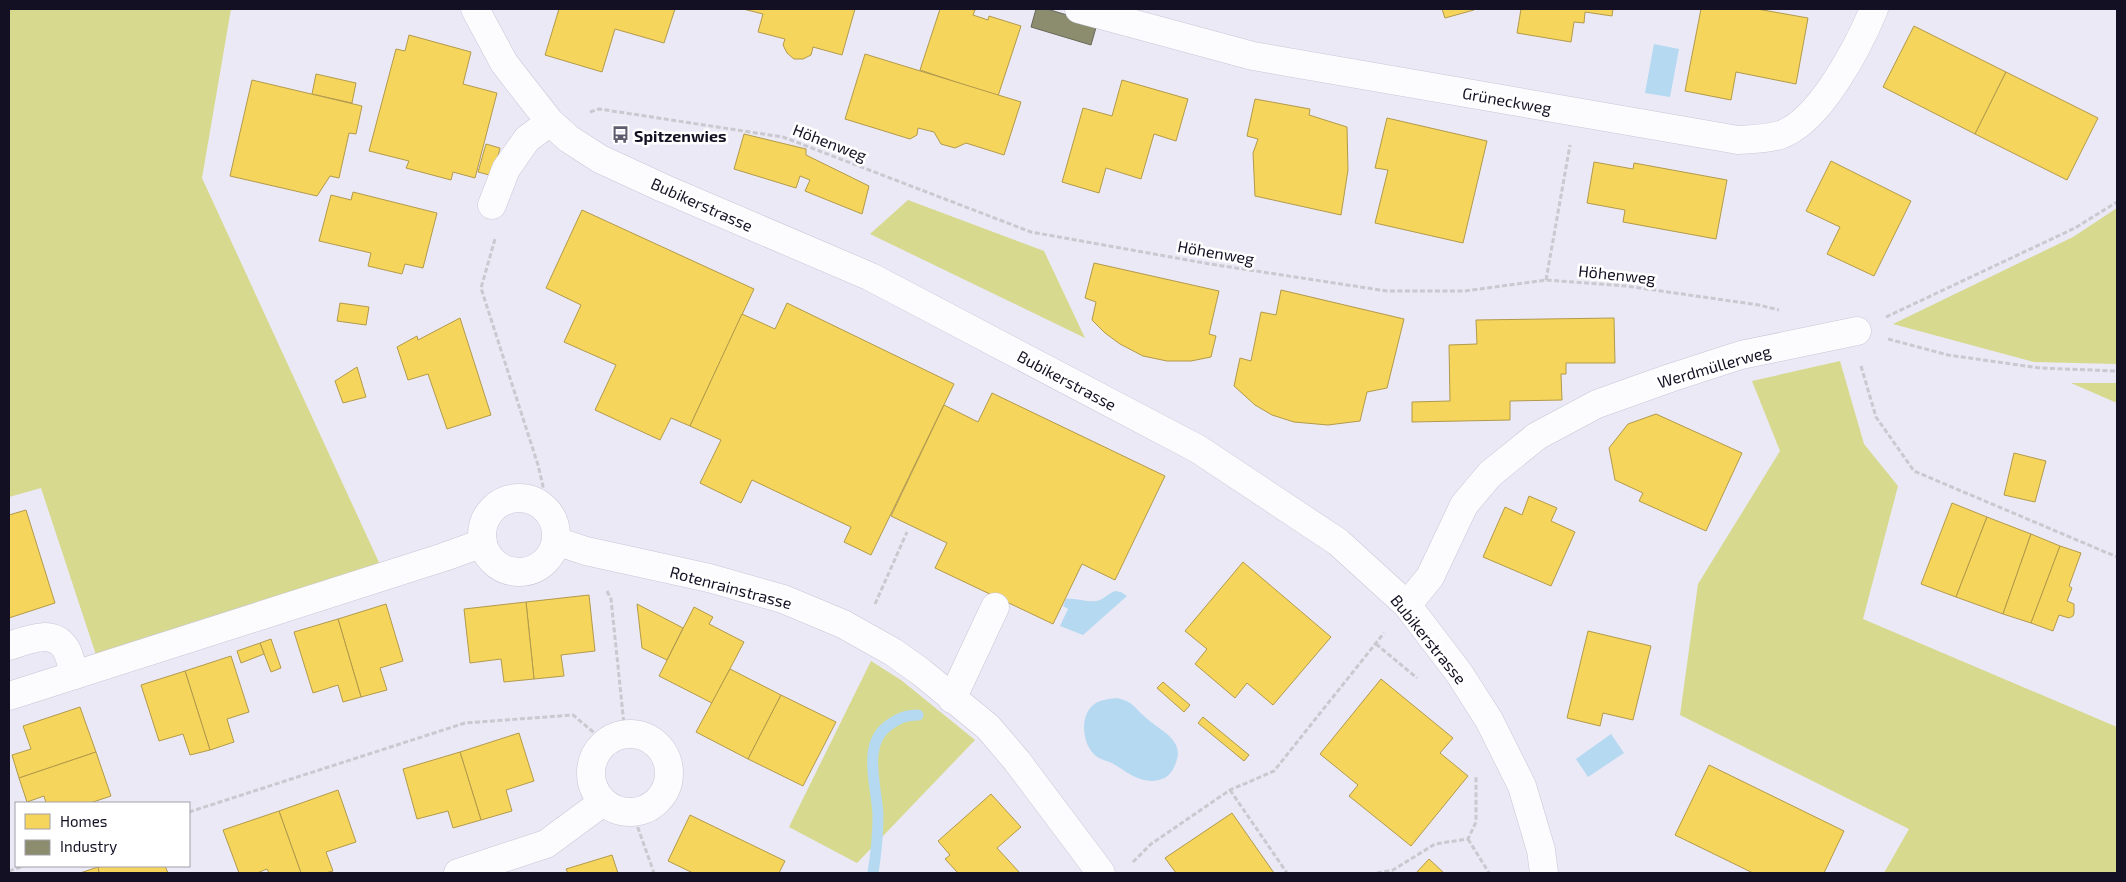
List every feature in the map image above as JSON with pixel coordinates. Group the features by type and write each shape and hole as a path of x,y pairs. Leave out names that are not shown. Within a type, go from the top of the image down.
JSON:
{"street":[{"name":"Bubikerstrasse","path":"475,9 504,63 550,122 569,140 600,158 663,188 871,277 1198,449 1338,542 1407,605 1460,673 1490,720 1522,786 1541,850 1544,873"},
{"name":"Grüneckweg","path":"1079,9 1253,56 1738,140 1782,134 1810,114 1839,79 1862,38 1874,9"},
{"path":"492,205 506,169 527,140 550,122"},
{"name":"Werdmüllerweg","path":"1407,605 1430,577 1464,505 1490,474 1536,436 1597,404 1697,369 1741,355 1856,331"},
{"path":"522,498 540,503 550,514 556,527 556,541 548,559 533,570 513,572 496,565 484,550 482,531 488,513 503,501 522,498"},
{"name":"Rotenrainstrasse","path":"556,541 586,551 751,589 814,611 892,652 921,672 988,727 1011,754 1100,873"},
{"path":"9,696 483,543"},
{"path":"952,699 995,607"},
{"path":"9,646 41,636 57,639 66,650 75,675"},
{"path":"646,736 662,748 670,767 667,788 655,804 637,812 619,811 604,802 592,783 592,761 615,738 646,736"},
{"path":"458,873 546,844 604,802"}],"path":[{"name":"Höhenweg","path":"586,113 598,109 783,138 1031,232 1210,264 1387,292 1465,292 1546,280 1636,287 1759,305 1786,312"},
{"path":"1546,280 1576,112"},
{"path":"1856,331 2075,228 2117,202"},
{"path":"492,205 499,227 481,288 538,465 543,486 540,503"},
{"path":"1856,331 1948,355 2040,368 2117,371"},
{"path":"1856,331 1863,376 1876,417 1914,471 2117,557"},
{"path":"883,608 875,604 907,532"},
{"path":"586,551 611,600 615,738"},
{"path":"1127,867 1151,844 1230,790 1274,771 1407,605"},
{"path":"1376,644 1423,684"},
{"path":"190,812 466,722 573,715 615,738"},
{"path":"1468,839 1476,822 1476,767"},
{"path":"1230,790 1287,873"},
{"path":"637,812 638,828 654,873"},
{"path":"1378,873 1393,870 1435,844 1468,839"},
{"path":"1468,839 1489,873"},
{"path":"9,871 21,867"}],"green space":[{"path":"9,9 231,9 202,178 382,569 97,658 41,488 9,497"},
{"path":"908,200 1044,251 1085,338 870,234"},
{"path":"2117,208 2117,364 2034,362 1893,324 2073,237"},
{"path":"1840,361 1864,444 1898,486 1863,619 2117,727 2117,873 1884,873 1909,829 1680,715 1698,584 1780,451 1752,381"},
{"path":"2071,383 2117,383 2117,403"},
{"path":"871,661 901,680 975,740 857,863 789,827"}],"water":[{"path":"1654,44 1679,49 1670,97 1645,93"},
{"path":"1115,591 1127,596 1083,635 1060,626 1068,609 1063,606 1066,599 1096,601"},
{"path":"1116,698 1132,704 1170,736 1174,742 1178,756 1174,768 1167,776 1153,781 1136,778 1099,758 1089,748 1084,734 1087,713 1096,703"},
{"path":"1611,734 1624,753 1588,777 1576,759"}],"building: Homes":[{"path":"559,9 675,9 664,43 615,29 602,72 545,55"},
{"path":"743,9 855,9 842,55 813,47 811,55 803,59 794,59 787,53 783,45 785,39 758,32 763,14"},
{"path":"940,9 975,10 973,15 988,20 989,16 1021,26 998,96 920,70"},
{"path":"1442,9 1474,9 1474,10 1445,18"},
{"path":"1521,9 1613,9 1612,16 1585,12 1584,23 1574,22 1571,42 1517,33"},
{"path":"1701,9 1757,9 1808,18 1796,84 1736,72 1731,100 1685,91"},
{"path":"1914,26 2006,72 1975,134 1883,87"},
{"path":"409,35 471,52 463,84 497,93 475,178 453,172 451,180 406,168 409,161 369,151 396,49 405,51"},
{"path":"865,54 1021,102 1004,155 966,143 955,148 941,144 934,132 918,128 917,135 910,139 845,119"},
{"path":"2006,72 2098,118 2067,180 1975,134"},
{"path":"316,74 356,83 352,103 312,94"},
{"path":"252,80 362,106 356,134 349,133 339,178 330,176 317,196 230,176"},
{"path":"1122,80 1188,99 1176,141 1154,134 1141,179 1106,168 1099,193 1062,182 1083,108 1112,116"},
{"path":"1255,99 1310,109 1309,115 1347,127 1348,170 1341,215 1255,196 1253,153 1258,139 1247,136"},
{"path":"1387,118 1487,141 1463,243 1375,223 1388,170 1375,168"},
{"path":"744,134 806,149 806,155 869,186 862,214 805,191 810,180 800,176 796,188 734,169"},
{"path":"486,144 500,148 493,176 478,172"},
{"path":"1831,161 1911,201 1874,276 1827,254 1840,227 1806,211"},
{"path":"1594,162 1633,169 1634,163 1727,180 1716,239 1623,222 1625,210 1587,203"},
{"path":"353,192 437,213 423,268 405,264 402,274 368,266 371,253 319,241 331,195 351,200"},
{"path":"582,210 754,289 690,426 671,418 660,440 595,410 616,365 564,342 581,305 546,288"},
{"path":"1094,263 1219,291 1209,334 1216,336 1211,357 1191,361 1167,361 1143,356 1120,344 1105,333 1092,320 1096,302 1085,298"},
{"path":"1281,290 1404,319 1387,388 1367,392 1360,421 1328,425 1294,422 1272,415 1255,405 1234,386 1240,358 1251,361 1261,312 1276,315"},
{"path":"340,303 369,307 366,325 337,321"},
{"path":"787,303 954,384 871,555 844,542 851,527 752,480 741,503 700,483 721,440 690,426 742,314 775,329"},
{"path":"460,318 491,415 447,429 428,374 408,380 397,347 417,336 418,340"},
{"path":"1614,318 1615,363 1566,363 1566,374 1561,374 1562,400 1510,401 1510,420 1412,422 1412,402 1450,401 1449,345 1477,344 1476,320"},
{"path":"357,367 366,397 343,403 335,381"},
{"path":"992,393 1165,476 1115,580 1082,564 1053,624 935,568 947,543 891,516 944,405 978,422"},
{"path":"1656,414 1742,453 1706,531 1639,501 1643,493 1615,480 1609,448 1628,424"},
{"path":"2014,453 2046,461 2035,502 2004,495"},
{"path":"1529,496 1557,508 1551,521 1575,532 1551,586 1483,557 1505,507 1522,515"},
{"path":"1952,503 1987,517 1956,597 1921,584"},
{"path":"26,510 55,603 9,618 9,515"},
{"path":"1987,517 2031,534 2003,614 1956,597"},
{"path":"2031,534 2060,546 2031,623 2003,614"},
{"path":"2060,546 2081,553 2069,586 2072,588 2067,601 2074,604 2073,616 2069,618 2059,615 2053,631 2031,623"},
{"path":"1243,562 1331,637 1273,705 1247,683 1235,698 1195,664 1207,649 1185,631"},
{"path":"589,595 595,651 561,655 564,676 534,679 526,602"},
{"path":"526,602 534,679 504,682 501,659 470,663 464,609"},
{"path":"386,604 403,661 380,668 387,690 361,697 338,619"},
{"path":"637,604 683,628 667,660 642,648"},
{"path":"694,607 713,617 709,624 744,642 712,703 659,676"},
{"path":"338,619 361,697 343,702 338,685 313,693 294,632"},
{"path":"1588,631 1651,646 1633,720 1603,713 1600,726 1567,718"},
{"path":"271,639 281,668 271,672 260,643"},
{"path":"260,643 264,654 241,663 237,651"},
{"path":"231,656 249,712 227,719 234,742 210,750 185,671"},
{"path":"730,669 781,695 748,759 696,732"},
{"path":"185,671 210,750 190,755 183,734 159,741 141,685"},
{"path":"1381,679 1453,738 1440,753 1468,776 1411,846 1349,796 1358,785 1320,754"},
{"path":"1163,682 1190,705 1184,712 1157,688"},
{"path":"781,695 836,722 803,786 748,759"},
{"path":"80,707 96,752 19,778 12,755 31,749 23,726"},
{"path":"1203,717 1249,755 1244,761 1198,723"},
{"path":"519,733 534,781 506,790 512,811 481,820 460,752"},
{"path":"96,752 111,796 93,802 46,802 44,796 27,802 19,778"},
{"path":"460,752 481,820 453,828 448,811 417,819 403,769"},
{"path":"1709,765 1844,831 1824,873 1753,873 1675,835"},
{"path":"338,790 356,842 326,852 333,871 301,873 279,811"},
{"path":"991,794 1021,827 997,848 1020,873 958,873 945,859 950,855 938,841"},
{"path":"279,811 301,873 269,873 267,869 257,873 239,873 223,830"},
{"path":"1232,813 1274,873 1176,873 1165,858"},
{"path":"690,815 785,861 779,873 693,873 668,861"},
{"path":"612,855 618,873 568,873 566,869"},
{"path":"1429,859 1444,873 1416,873"},
{"path":"98,867 165,867 168,873 99,873"},
{"path":"98,867 99,873 80,873"}],"building: Industry":[{"path":"1036,9 1047,9 1097,24 1091,45 1031,27"}],"waterway":[{"path":"873,873 878,822 873,767 875,743 880,733 889,725 906,716 918,715"}],"place":[{"name":"Spitzenwies","path":"620,135"}]}
